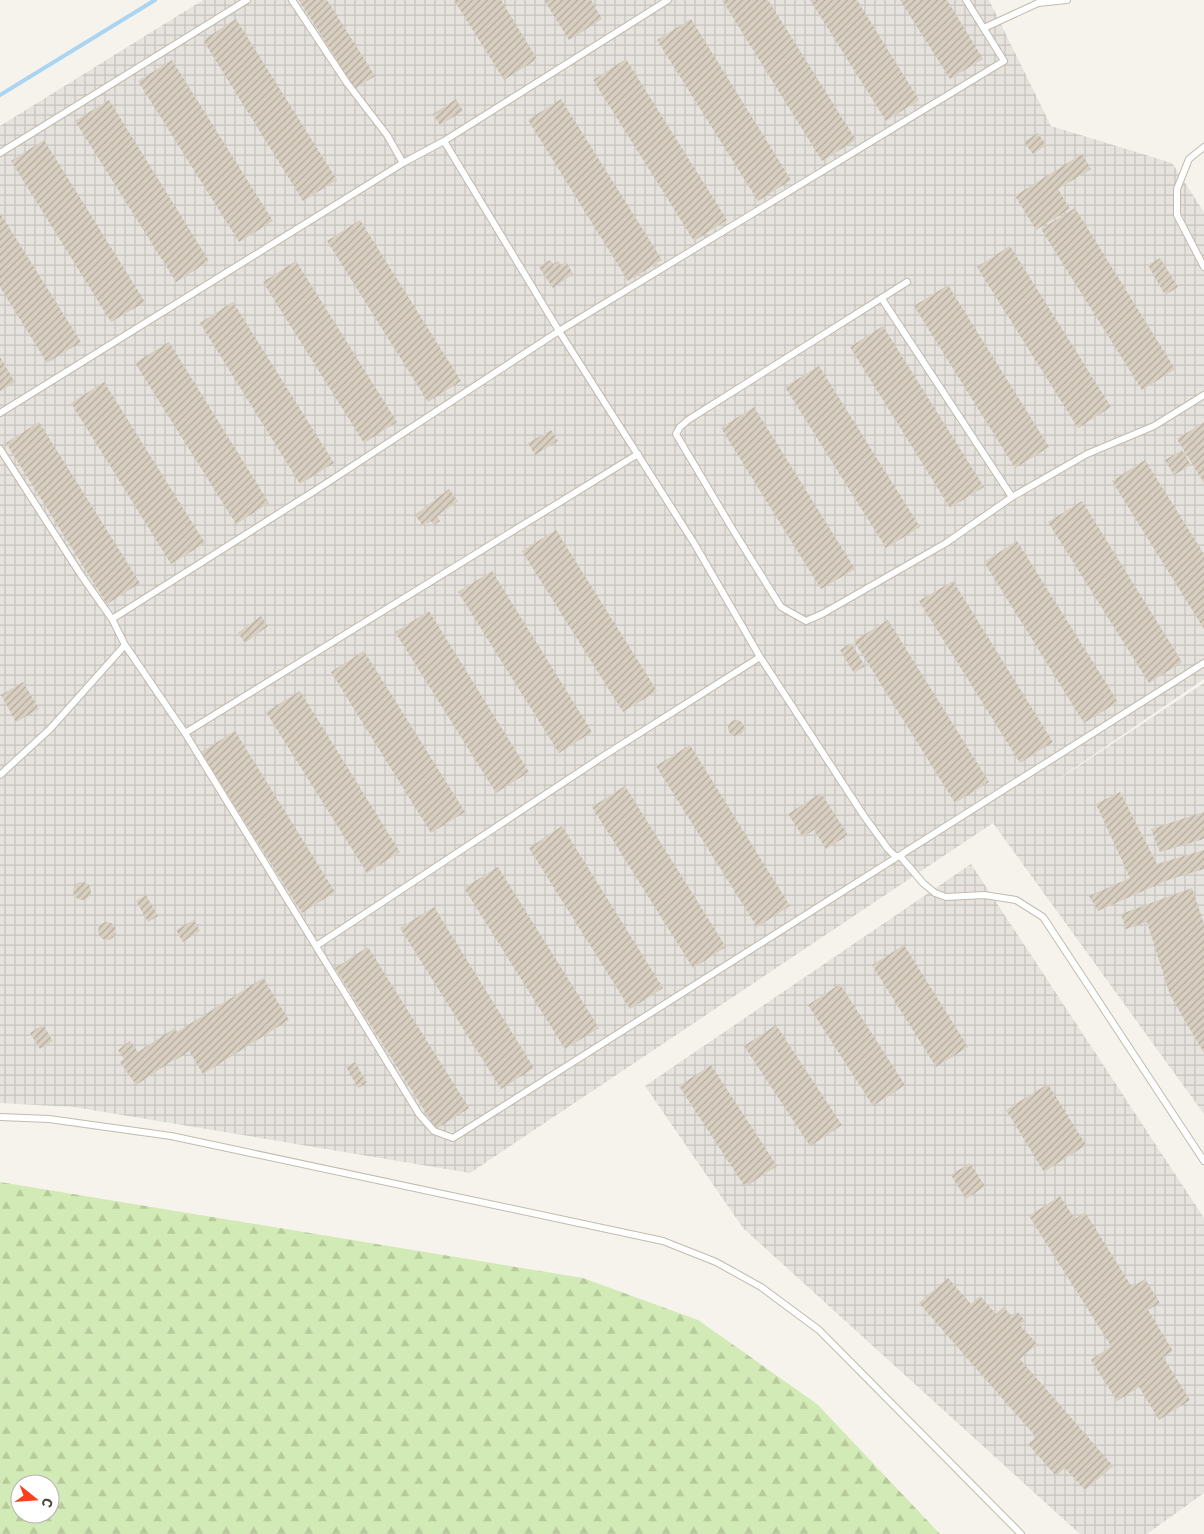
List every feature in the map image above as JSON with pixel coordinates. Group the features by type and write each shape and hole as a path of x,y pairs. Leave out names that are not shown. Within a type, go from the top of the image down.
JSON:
{"lane":[{"path":"0,153 247,0"},
{"path":"292,0 347,83 387,135 403,163"},
{"path":"0,413 403,163 444,141 668,0"},
{"path":"112,619 316,490 559,331 1004,61 966,0"},
{"path":"984,28 1038,3 1067,0"},
{"path":"444,141 559,331 694,543 760,657 864,816 888,849 895,856 900,856 923,883 935,893 946,897 984,895 1016,900 1043,917 1204,1162"},
{"path":"1204,147 1189,159 1177,189 1177,215 1204,267"},
{"path":"906,282 882,299 688,420 680,427 676,434 781,607 806,621 822,614 946,543 1012,497 1087,454 1154,426 1204,395"},
{"path":"882,299 1012,497"},
{"path":"0,449 81,575 112,619 124,645 185,734 419,1114 434,1130 453,1138 1204,663"},
{"path":"185,734 638,454"},
{"path":"0,776 50,729 124,645"},
{"path":"316,946 605,755 760,657"},
{"path":"0,1117 49,1119 171,1136 663,1241 716,1262 761,1287 819,1330 1021,1534"}],"shaded area":[{"path":"203,0 989,0 1051,126 1172,163 1204,212 1204,679 1038,793 1204,683 1204,1114 993,823 470,1173 74,1107 0,1103 0,126"},
{"path":"971,864 1204,1218 1204,1493 1147,1534 1080,1534 743,1228 645,1086"}],"green space":[{"path":"0,1182 583,1278 698,1320 817,1404 940,1534 0,1534"}],"building":[{"path":"299,0 327,0 375,76 355,89"},
{"path":"454,0 501,0 537,59 504,80"},
{"path":"544,0 591,0 602,19 569,40"},
{"path":"722,0 768,0 856,140 822,161"},
{"path":"810,0 857,0 919,100 886,121"},
{"path":"900,0 947,0 983,59 950,79"},
{"path":"236,19 337,180 303,201 203,40"},
{"path":"691,19 791,180 758,201 657,40"},
{"path":"626,59 727,220 694,241 593,80"},
{"path":"172,60 273,221 239,242 138,81"},
{"path":"456,99 463,111 440,125 433,114"},
{"path":"561,99 662,260 628,281 528,120"},
{"path":"109,100 209,261 176,282 75,121"},
{"path":"1038,133 1046,145 1033,154 1024,142"},
{"path":"44,140 145,302 111,322 11,161"},
{"path":"1082,154 1091,169 1058,189 1070,209 1036,230 1015,196"},
{"path":"1075,208 1175,369 1142,390 1041,229"},
{"path":"0,213 81,342 47,363 0,287"},
{"path":"360,220 461,381 428,402 327,241"},
{"path":"1010,246 1111,407 1078,428 977,267"},
{"path":"1160,258 1178,287 1165,295 1148,265"},
{"path":"550,260 553,264 558,261 561,265 566,262 573,274 553,288 539,267"},
{"path":"296,261 397,422 364,443 263,282"},
{"path":"948,285 1049,447 1015,468 914,306"},
{"path":"233,302 334,463 300,484 200,323"},
{"path":"883,326 984,487 950,508 850,347"},
{"path":"169,342 269,503 236,524 135,363"},
{"path":"0,357 15,382 0,391"},
{"path":"819,366 920,527 886,548 785,387"},
{"path":"104,382 205,543 171,564 71,403"},
{"path":"754,407 855,569 821,589 721,428"},
{"path":"39,422 140,583 107,604 6,443"},
{"path":"1204,422 1204,483 1177,439"},
{"path":"551,430 558,441 535,455 528,443"},
{"path":"1182,450 1191,465 1174,475 1165,460"},
{"path":"1145,460 1204,554 1204,629 1112,481"},
{"path":"449,489 458,501 437,516 440,521 434,525 431,521 423,526 415,515"},
{"path":"1082,501 1182,662 1149,683 1048,522"},
{"path":"556,530 657,691 623,712 522,551"},
{"path":"1017,541 1118,702 1084,723 984,562"},
{"path":"492,571 592,732 559,753 458,592"},
{"path":"953,581 1053,742 1020,763 919,601"},
{"path":"429,611 529,772 496,793 395,632"},
{"path":"261,616 268,626 245,643 238,633"},
{"path":"888,620 989,782 955,803 854,641"},
{"path":"851,643 865,666 854,673 840,650"},
{"path":"364,651 465,812 431,833 331,672"},
{"path":"23,682 39,709 16,722 1,695"},
{"path":"300,691 400,852 367,873 266,712"},
{"path":"733,720 739,720 744,725 742,734 733,736 728,731 728,725"},
{"path":"235,731 335,892 302,913 201,752"},
{"path":"690,745 790,906 757,927 656,766"},
{"path":"625,786 726,947 693,968 592,807"},
{"path":"1120,792 1157,864 1204,850 1204,869 1168,880 1098,911 1089,896 1130,878 1096,804"},
{"path":"821,793 848,835 826,849 814,830 803,837 788,814"},
{"path":"1204,812 1204,839 1160,852 1151,829"},
{"path":"562,826 663,988 630,1009 529,848"},
{"path":"498,867 599,1028 565,1049 464,888"},
{"path":"78,882 86,882 91,887 89,898 78,900 73,895 73,887"},
{"path":"1192,888 1204,924 1204,1053 1170,995 1147,922 1126,929 1121,914"},
{"path":"146,895 158,916 148,922 136,901"},
{"path":"434,907 534,1068 501,1089 400,928"},
{"path":"194,920 200,931 183,942 176,930"},
{"path":"103,922 111,922 116,927 114,938 103,940 98,935 98,927"},
{"path":"904,945 968,1047 936,1067 872,965"},
{"path":"368,947 469,1108 436,1129 335,968"},
{"path":"263,978 289,1020 203,1074 189,1051 136,1085 120,1062 124,1059 118,1050 130,1041 138,1052 175,1028 177,1032"},
{"path":"840,984 905,1085 873,1106 808,1005"},
{"path":"43,1025 53,1041 40,1049 30,1033"},
{"path":"776,1025 842,1125 810,1146 744,1046"},
{"path":"355,1062 367,1083 358,1088 346,1067"},
{"path":"711,1065 777,1166 745,1187 679,1086"},
{"path":"1048,1084 1086,1145 1044,1172 1006,1110"},
{"path":"970,1163 985,1186 966,1199 951,1175"},
{"path":"1060,1196 1075,1219 1085,1212 1132,1287 1145,1279 1160,1303 1148,1310 1173,1351 1163,1357 1190,1400 1159,1420 1139,1387 1117,1401 1091,1360 1111,1346 1029,1216"},
{"path":"948,1278 971,1304 980,1296 996,1314 1004,1307 1012,1317 1018,1312 1025,1321 1020,1325 1037,1344 1020,1359 1113,1466 1085,1490 1065,1468 1056,1476 1028,1444 1036,1437 919,1303"}],"waterway":[{"path":"0,95 155,0"}]}
